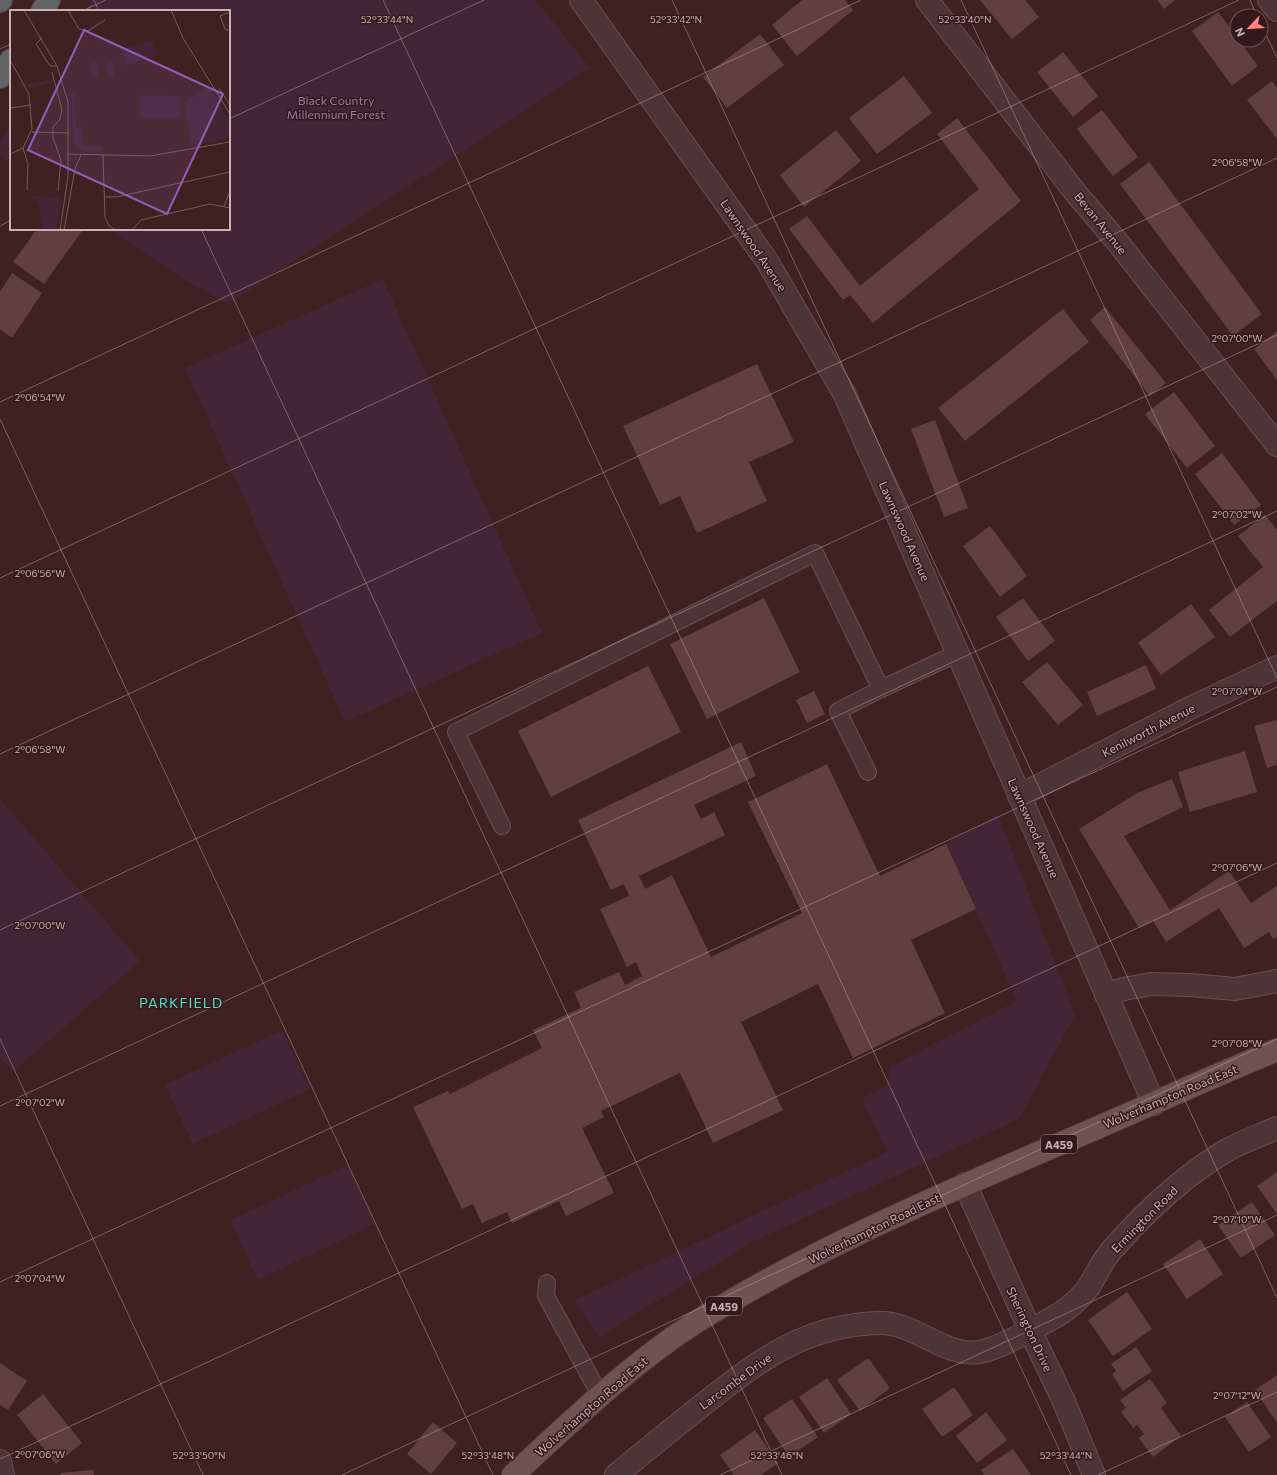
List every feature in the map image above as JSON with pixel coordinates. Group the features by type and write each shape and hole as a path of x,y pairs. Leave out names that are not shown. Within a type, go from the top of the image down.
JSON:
{"highway":[{"path":"43,10 49,0"},
{"path":"0,77 10,62"}],"main road":[{"name":"Wolverhampton Road East","path":"513,1475 600,1395 637,1364 695,1323 750,1290 827,1249 965,1184 1277,1050"}],"street":[{"name":"Lawnswood Avenue","path":"581,0 768,261 839,384 958,653 1154,1104"},
{"name":"Bevan Avenue","path":"927,0 1070,186 1119,244 1277,446"},
{"path":"1269,0 1277,10"},
{"name":"Kenilworth Avenue","path":"1019,796 1277,666"},
{"path":"1106,995 1124,989 1151,984 1190,985 1235,989 1277,981"},
{"name":"Ermington Road","path":"1030,1330 1070,1308 1088,1288 1109,1253 1141,1218 1177,1185 1229,1149 1277,1128"},
{"name":"Sherington Drive","path":"965,1184 1030,1330 1065,1404 1094,1475"},
{"name":"Larcombe Drive","path":"616,1475 759,1361 798,1340 824,1331 855,1324 884,1323 912,1329 945,1346 967,1353 982,1352 1030,1330"},
{"path":"0,1461 3,1475"}],"lane":[{"path":"502,826 456,732 816,553 881,689"},
{"path":"868,772 838,710 958,653"},
{"path":"547,1283 546,1296 600,1395"}],"green space":[{"name":"Black Country Millennium Forest","path":"92,0 536,0 590,68 228,304 183,279 110,230 230,230 230,10 86,10"},
{"path":"10,126 10,161 0,155 0,141"},
{"path":"383,279 542,633 345,722 185,368"},
{"path":"0,799 140,961 13,1072 0,1057"},
{"path":"998,815 1075,1015 1019,1119 752,1242 599,1337 574,1301 887,1152 862,1099 887,1085 891,1066 1017,1001 946,844"},
{"path":"282,1030 310,1089 193,1144 165,1085"},
{"path":"347,1165 375,1224 258,1280 230,1221"}],"building":[{"path":"802,0 845,0 853,10 797,56 772,25"},
{"path":"980,0 1025,0 1039,17 1012,39"},
{"path":"1157,0 1175,0 1164,9"},
{"path":"1218,12 1229,26 1229,48 1245,48 1258,66 1232,86 1192,31"},
{"path":"760,34 784,65 727,108 703,77"},
{"path":"1063,52 1098,96 1073,117 1037,72"},
{"path":"904,76 932,113 877,154 849,118"},
{"path":"1272,81 1277,88 1277,139 1247,100"},
{"path":"1102,110 1138,157 1113,176 1077,129"},
{"path":"957,118 1021,201 873,323 850,295 843,300 789,229 807,216 860,286 979,189 937,134"},
{"path":"836,130 861,161 804,207 780,175"},
{"path":"1149,162 1262,314 1233,336 1120,184"},
{"path":"36,230 82,231 44,284 13,262"},
{"path":"12,273 42,293 12,338 0,329 0,292"},
{"path":"1105,307 1166,383 1150,396 1090,320"},
{"path":"1063,309 1089,342 965,441 938,408"},
{"path":"1277,331 1277,380 1254,349"},
{"path":"757,364 794,442 749,462 767,501 697,533 680,496 660,505 623,426"},
{"path":"1174,392 1215,446 1187,468 1145,414"},
{"path":"935,420 968,508 944,517 911,429"},
{"path":"1222,453 1261,505 1234,525 1195,474"},
{"path":"1265,515 1277,530 1277,601 1230,637 1209,610 1263,567 1238,536"},
{"path":"990,526 1027,576 1000,597 963,546"},
{"path":"764,598 800,672 707,719 670,644"},
{"path":"1023,598 1055,641 1028,661 996,617"},
{"path":"1191,604 1215,637 1161,675 1138,643"},
{"path":"1047,662 1083,705 1058,725 1022,682"},
{"path":"1146,665 1156,689 1097,716 1087,692"},
{"path":"648,666 681,732 551,797 518,731"},
{"path":"814,691 825,714 807,723 796,700"},
{"path":"1277,720 1277,765 1267,768 1254,726"},
{"path":"741,742 756,776 694,805 701,819 714,812 725,835 639,876 645,889 672,875 711,957 802,913 748,802 827,764 880,876 946,844 976,909 911,940 945,1013 853,1058 818,984 741,1022 783,1110 713,1143 680,1073 601,1111 604,1117 582,1128 614,1193 566,1216 559,1201 512,1223 507,1212 482,1223 473,1204 462,1209 413,1107 448,1091 450,1094 542,1048 533,1030 581,1008 574,992 619,972 625,985 642,976 636,962 627,967 600,909 629,896 624,884 611,890 578,820"},
{"path":"1245,751 1257,792 1190,812 1178,772"},
{"path":"1172,779 1183,807 1124,836 1170,910 1229,871 1251,903 1277,886 1277,937 1273,939 1269,932 1244,948 1219,908 1166,942 1153,921 1139,928 1079,829 1139,792"},
{"path":"1277,1172 1277,1214 1257,1186"},
{"path":"1252,1202 1275,1235 1241,1258 1218,1225"},
{"path":"1200,1239 1223,1274 1187,1299 1163,1264"},
{"path":"1127,1292 1152,1329 1113,1356 1088,1320"},
{"path":"1136,1347 1152,1371 1123,1391 1112,1374 1116,1371 1111,1364"},
{"path":"868,1358 890,1388 860,1411 837,1380"},
{"path":"0,1363 27,1381 8,1410 0,1405"},
{"path":"1277,1375 1277,1423 1255,1390"},
{"path":"827,1378 851,1414 824,1433 799,1397"},
{"path":"1150,1379 1167,1403 1161,1408 1181,1436 1153,1457 1139,1438 1144,1434 1137,1425 1133,1428 1121,1412 1126,1408 1120,1400"},
{"path":"954,1387 973,1415 942,1437 922,1409"},
{"path":"43,1394 82,1443 56,1464 17,1415"},
{"path":"792,1399 818,1437 789,1457 763,1418"},
{"path":"1247,1402 1271,1437 1249,1452 1225,1417"},
{"path":"986,1412 1007,1440 977,1463 956,1436"},
{"path":"433,1422 457,1443 431,1474 407,1454"},
{"path":"755,1430 778,1463 761,1475 734,1475 720,1455"},
{"path":"1013,1449 1031,1475 984,1475 981,1470"},
{"path":"93,1470 94,1475 61,1475 60,1473"}],"district":[{"name":"PARKFIELD","path":"181,1002"}]}
